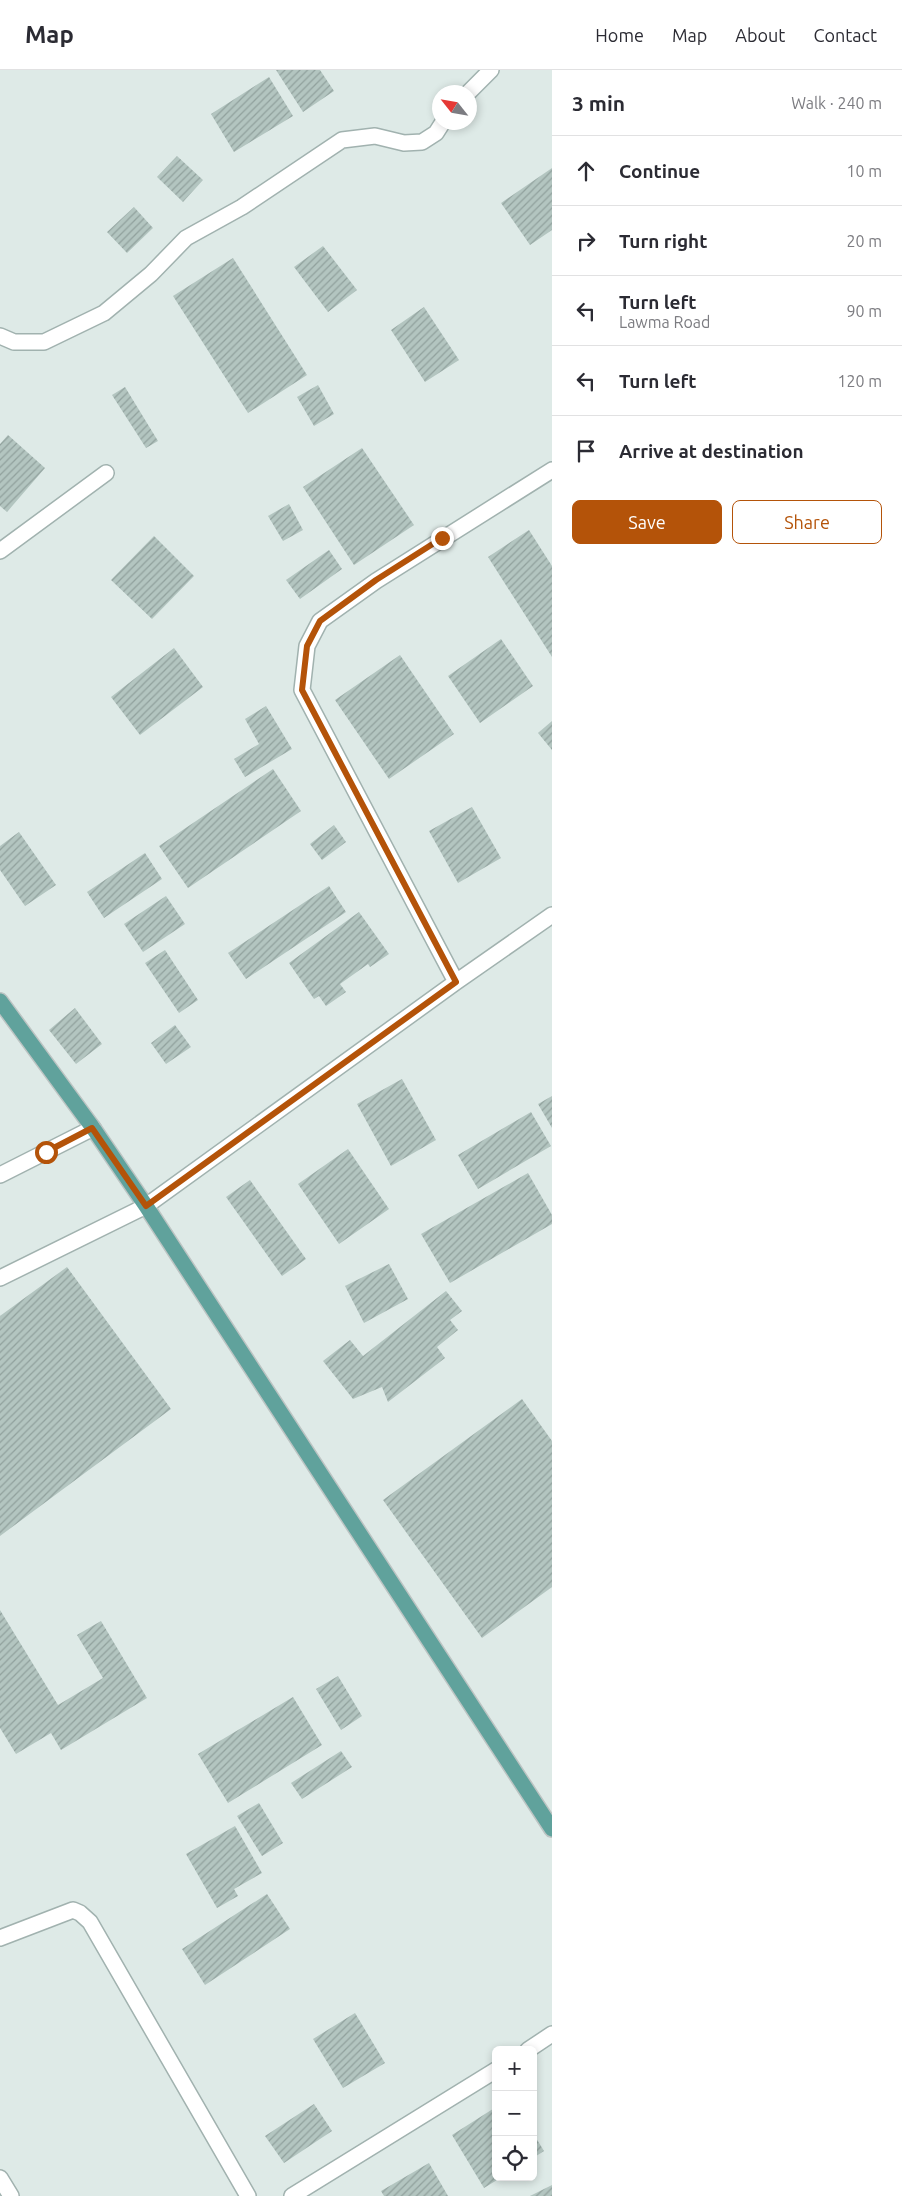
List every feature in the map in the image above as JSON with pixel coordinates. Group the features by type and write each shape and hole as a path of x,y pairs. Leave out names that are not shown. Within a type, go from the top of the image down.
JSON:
{"main road":[{"path":"0,1001 146,1206 552,1829"}],"street":[{"path":"476,85 491,70"},
{"path":"0,336 14,342 44,342 104,313 151,274 186,238 242,207 342,140 375,136 404,143 422,142 438,130"},
{"path":"456,982 302,690 304,661 307,646 320,621 376,580 552,470"},
{"path":"0,551 106,473"},
{"path":"0,1278 146,1206 552,915"},
{"path":"0,1176 92,1128"},
{"path":"0,1938 72,1910 80,1913 90,1922 248,2196"},
{"path":"534,2046 552,2034"},
{"path":"292,2196 492,2072"},
{"path":"0,2178 11,2196"}],"building":[{"path":"276,70 320,70 334,91 303,112"},
{"path":"269,77 293,116 234,152 211,114"},
{"path":"177,156 203,180 183,202 157,177"},
{"path":"552,168 552,230 530,245 501,203"},
{"path":"134,207 153,228 127,253 107,232"},
{"path":"323,246 357,290 328,312 294,267"},
{"path":"233,258 307,375 248,413 173,296"},
{"path":"424,307 459,360 425,382 391,330"},
{"path":"318,385 334,414 314,426 297,397"},
{"path":"125,387 158,441 146,448 112,395"},
{"path":"8,435 45,468 7,512 0,506 0,444"},
{"path":"362,448 414,525 354,565 303,487"},
{"path":"289,504 303,530 283,541 268,516"},
{"path":"529,530 552,566 552,657 488,557"},
{"path":"154,536 194,576 152,619 111,580"},
{"path":"329,550 342,569 300,599 286,580"},
{"path":"501,639 533,686 480,723 448,676"},
{"path":"174,648 203,687 140,735 111,697"},
{"path":"400,655 454,734 389,779 335,700"},
{"path":"266,706 292,749 245,777 234,759 259,744 245,719"},
{"path":"552,721 552,750 538,733"},
{"path":"273,769 301,811 188,888 159,846"},
{"path":"472,807 501,858 458,883 429,831"},
{"path":"334,825 346,842 322,860 310,844"},
{"path":"19,832 56,885 25,906 0,870 0,846"},
{"path":"145,853 162,879 104,918 87,892"},
{"path":"329,886 346,912 246,979 228,953"},
{"path":"166,896 185,924 143,952 124,924"},
{"path":"359,912 389,954 370,967 368,964 340,984 346,992 326,1006 319,996 314,999 289,963"},
{"path":"165,950 198,1000 179,1013 145,963"},
{"path":"75,1008 102,1044 76,1064 49,1030"},
{"path":"175,1025 191,1047 166,1064 151,1043"},
{"path":"402,1079 436,1140 391,1166 357,1104"},
{"path":"552,1096 552,1128 538,1104"},
{"path":"531,1112 551,1146 478,1189 458,1155"},
{"path":"348,1149 389,1209 339,1244 298,1184"},
{"path":"528,1173 552,1215 552,1224 450,1283 421,1234"},
{"path":"250,1180 306,1259 282,1276 226,1197"},
{"path":"389,1264 408,1299 364,1323 345,1286"},
{"path":"67,1267 171,1409 0,1536 0,1316"},
{"path":"446,1291 462,1311 450,1320 458,1330 437,1347 445,1358 388,1402 382,1387 353,1399 323,1361 350,1340 363,1356"},
{"path":"522,1399 552,1441 552,1587 482,1638 383,1500"},
{"path":"0,1610 58,1705 103,1678 77,1635 101,1621 147,1698 61,1750 51,1733 16,1754 0,1728"},
{"path":"338,1676 362,1716 341,1730 316,1689"},
{"path":"293,1697 322,1745 228,1803 198,1754"},
{"path":"341,1751 352,1767 302,1799 291,1783"},
{"path":"259,1803 283,1843 262,1856 237,1816"},
{"path":"235,1826 262,1873 234,1889 238,1896 217,1908 186,1854"},
{"path":"267,1894 290,1929 205,1985 182,1949"},
{"path":"355,2013 385,2063 343,2088 313,2039"},
{"path":"314,2104 332,2131 284,2163 265,2136"},
{"path":"492,2110 492,2181 495,2181 484,2188 452,2135"},
{"path":"537,2140 544,2151 537,2155"},
{"path":"429,2163 448,2196 384,2196 381,2191"},
{"path":"552,2185 552,2196 530,2196"}],"route":[{"path":"46,1152 92,1128 146,1206 456,982 302,690 307,646 320,621 376,580 442,538"}]}
